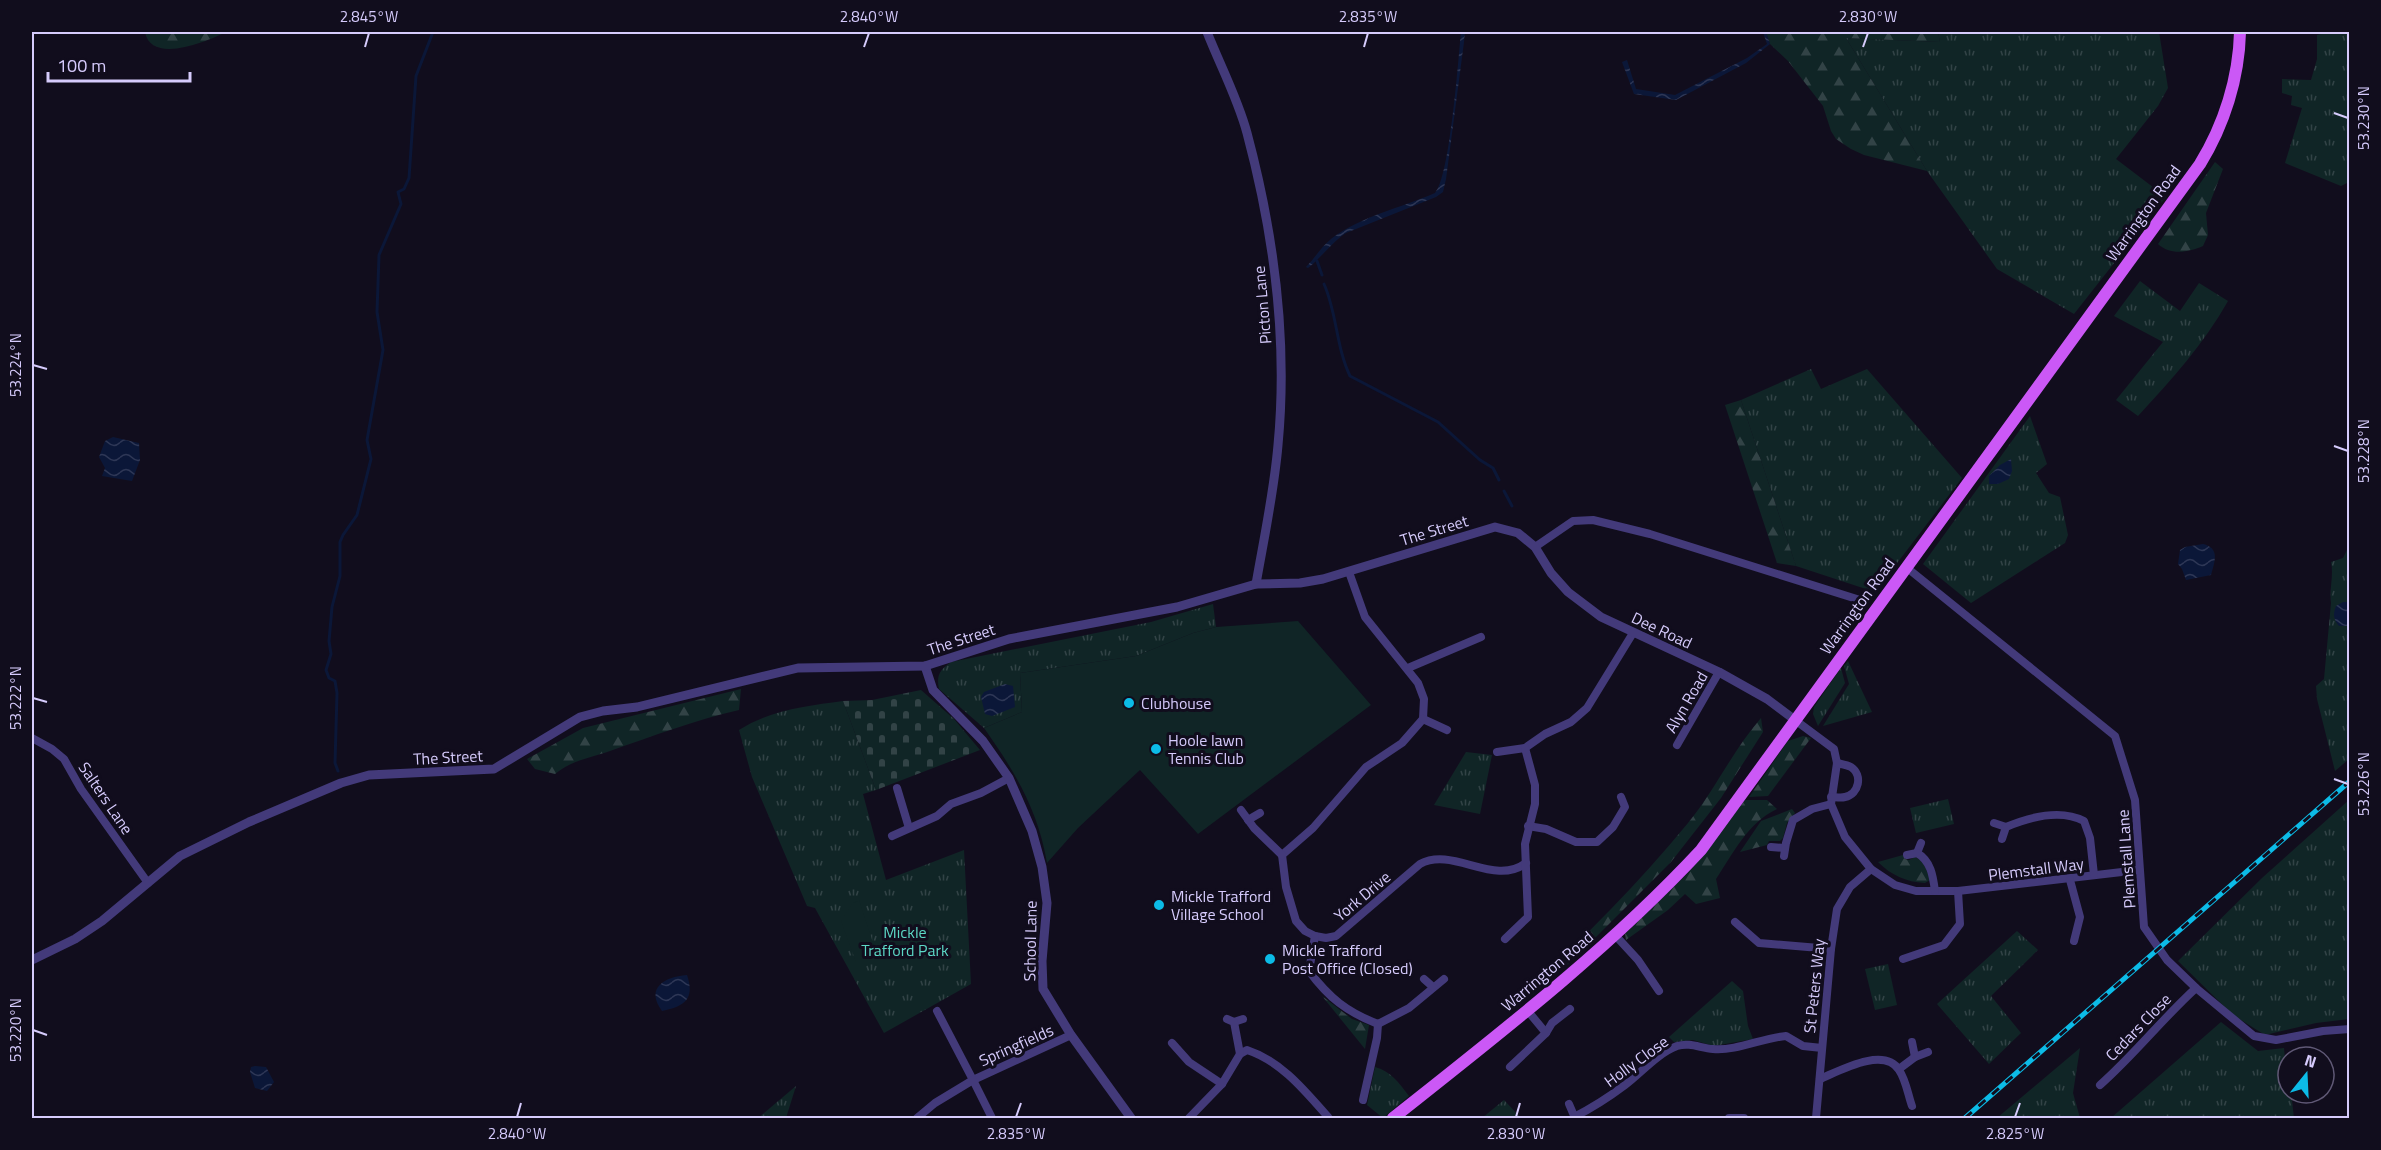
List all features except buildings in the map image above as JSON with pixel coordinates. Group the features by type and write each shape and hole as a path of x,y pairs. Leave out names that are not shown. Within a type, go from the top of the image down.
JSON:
{"main road":[{"name":"Warrington Road","path":"1393,1119 1527,1010 1615,934 1665,889 1701,850 2200,164 2223,117 2238,59 2240,32"}],"street":[{"name":"Picton Lane","path":"1207,32 1246,131 1271,237 1280,337 1278,442 1272,498 1256,584"},
{"path":"1535,547 1574,521 1593,520 1650,534 1860,600"},
{"name":"The Street","path":"32,960 84,933 180,856 249,822 341,783 369,775 494,769 580,717 603,711 637,707 798,668 925,666 1009,639 1177,607 1256,584 1300,583 1349,572 1495,527 1518,533 1535,547"},
{"name":"Dee Road","path":"1535,547 1551,573 1568,592 1601,617 1719,672 1767,699 1795,720"},
{"name":"Plemstall Lane","path":"1906,567 2115,736 2135,800 2144,927 2167,960 2196,988 2254,1036 2276,1040 2323,1031 2349,1029"},
{"path":"1282,855 1313,828 1366,766 1402,743 1423,719 1424,699 1418,682 1365,616 1349,572"},
{"path":"1497,752 1525,748 1545,734 1571,722 1587,708 1633,633"},
{"path":"1408,668 1481,638"},
{"name":"School Lane","path":"925,666 933,690 983,741 1009,778 1032,831 1042,867 1047,903 1042,961 1043,989 1071,1035 1131,1119"},
{"name":"Alyn Road","path":"1677,745 1719,672"},
{"path":"1423,719 1447,730"},
{"path":"1795,720 1834,749 1837,763 1831,801"},
{"name":"Salters Lane","path":"32,738 64,759 81,789 148,883"},
{"path":"1505,939 1528,918 1525,844 1535,804 1534,785 1525,748"},
{"path":"1771,847 1785,852 1793,820 1812,809 1854,793 1859,780 1856,773 1851,768 1837,763"},
{"path":"892,836 937,816 951,804 981,793 1009,778"},
{"path":"897,788 909,828"},
{"path":"1528,826 1546,829 1576,842 1597,842 1613,827 1625,807 1621,797"},
{"name":"Plemstall Way","path":"1831,801 1845,837 1871,869 1895,885 1916,891 1958,891 2070,880 2139,870"},
{"path":"1241,810 1274,850 1282,855"},
{"path":"1248,820 1260,813"},
{"path":"1994,823 2006,827 2021,821 2050,815 2073,815 2084,821 2090,838 2094,875"},
{"path":"2002,839 2006,827"},
{"path":"1917,853 1922,843"},
{"path":"1907,855 1917,853 1922,856 1931,868 1935,891"},
{"path":"1282,855 1286,886 1296,921 1305,931 1315,936 1309,971 1340,1005 1378,1024 1409,1008 1444,979"},
{"name":"York Drive","path":"1315,936 1336,936 1420,864 1431,858 1445,858 1500,870 1513,870 1526,863"},
{"name":"St Peters Way","path":"1816,1119 1831,949 1837,909 1850,887 1871,869"},
{"path":"2070,880 2080,917 2074,941"},
{"path":"1903,959 1944,945 1960,924 1958,891"},
{"path":"2080,917 2089,915"},
{"path":"1735,921 1759,943 1831,949"},
{"path":"1615,934 1638,960 1659,992"},
{"path":"1424,979 1433,987"},
{"name":"Cedars Close","path":"2100,1084 2125,1063 2165,1017 2196,988"},
{"path":"1510,1067 1546,1033 1552,1023 1570,1009"},
{"path":"1527,1010 1546,1033"},
{"name":"Springfields","path":"937,1011 992,1119"},
{"path":"1239,1054 1230,1021 1243,1019"},
{"path":"1363,1100 1378,1024"},
{"name":"Springfields","path":"917,1119 935,1103 973,1080 1071,1035"},
{"name":"Holly Close","path":"1569,1104 1574,1118 1617,1091 1668,1050 1677,1046 1691,1044 1711,1049 1725,1049 1786,1036 1803,1046 1822,1048"},
{"path":"1912,1042 1915,1057"},
{"path":"1172,1043 1189,1062 1222,1084"},
{"path":"1189,1119 1222,1084 1239,1054 1247,1050 1257,1053 1295,1079 1328,1117 1327,1119"},
{"path":"1899,1069 1915,1057 1928,1052"},
{"path":"1820,1079 1851,1065 1873,1060 1888,1062 1899,1069 1912,1106"},
{"path":"1729,1119 1744,1119"}],"green space":[{"path":"145,32 226,32 194,45 169,49 149,42"},
{"path":"1766,32 1938,32 1940,42 1846,38 1927,171 1864,155 1836,139 1823,106 1788,61 1770,44"},
{"path":"1938,32 2159,32 2168,88 2158,106 2116,159 2166,197 2074,314 1997,269 1927,171 1846,38 1940,42"},
{"path":"2329,32 2349,32 2349,182 2341,186 2285,163 2302,108 2291,105 2292,96 2282,93 2282,79 2311,80 2317,59 2317,35"},
{"path":"2215,162 2223,169 2206,213 2208,235 2203,246 2180,252 2163,248 2158,244"},
{"path":"2140,281 2180,311 2199,283 2228,301 2198,347 2138,416 2116,400 2163,342 2114,316"},
{"path":"1811,369 1821,389 1867,369 1962,478 1875,592 1796,566 1741,400"},
{"path":"1741,400 1796,566 1777,563 1725,405"},
{"path":"2030,416 2047,464 2036,473 2049,493 2060,497 2068,535 2065,543 1971,603 1923,564"},
{"path":"2349,546 2349,759 2335,771 2317,699 2316,686 2324,679 2331,603 2331,562 2343,558"},
{"path":"1213,604 1216,627 1193,633 1136,656 1020,673 1022,712 984,728 939,689 940,673 951,662 1151,622"},
{"name":"Hoole lawn Tennis Club","path":"1298,621 1371,705 1198,834 1140,770 1078,828 1047,863 1038,826 1024,792 984,728 1022,712 1020,673 1136,656 1193,633 1216,627"},
{"path":"1848,661 1872,712 1823,726 1849,684 1844,666"},
{"path":"1841,668 1845,683 1818,726 1813,714 1814,707"},
{"path":"741,689 739,710 690,723 581,760 555,774 535,769 527,759 583,728"},
{"path":"921,690 954,719 980,750 876,790 843,701 872,700"},
{"name":"Mickle Trafford Park","path":"843,701 876,790 863,794 886,880 964,850 971,984 884,1033 815,908 807,906 752,777 739,730 776,713"},
{"path":"1761,718 1763,732 1721,798 1671,862 1572,961 1532,995 1526,991 1610,910 1669,846 1698,810"},
{"path":"1803,736 1811,738 1768,796 1749,797 1788,741"},
{"path":"1466,752 1492,755 1480,814 1434,805"},
{"path":"1948,799 1954,824 1916,833 1910,808"},
{"path":"1745,800 1767,800 1777,809 1749,830 1735,849 1716,879 1720,898 1696,904 1685,894 1668,910 1626,940 1625,934 1688,873"},
{"path":"2349,800 2349,1019 2316,1023 2265,1035 2233,1015 2178,961 2262,878"},
{"path":"1792,809 1795,813 1787,823 1780,841 1769,841 1767,845 1740,852 1761,821"},
{"path":"1903,855 1905,859 1915,857 1921,861 1930,880 1925,883 1905,879 1888,871 1878,862"},
{"path":"859,900 876,952 856,962 841,921 852,904"},
{"path":"2017,931 2038,950 1991,996 2021,1033 1989,1064 1937,1004"},
{"path":"1888,964 1897,1005 1875,1010 1865,969"},
{"path":"1732,981 1743,991 1748,1026 1753,1039 1714,1046 1693,1040 1674,1042 1669,1037"},
{"path":"1322,996 1352,1019 1369,1025 1365,1049"},
{"path":"2221,1022 2258,1051 2276,1049 2276,1105 2292,1105 2294,1118 2111,1118"},
{"path":"2080,1048 2073,1093 2080,1118 1997,1118"},
{"path":"1375,1067 1390,1075 1409,1096 1383,1118 1367,1105"},
{"path":"796,1086 786,1118 758,1118"},
{"path":"1504,1100 1521,1118 1482,1118"}],"water":[{"path":"1461,32 1465,32 1464,42 1443,192 1436,197 1346,233 1313,264 1306,267 1327,242 1355,224 1435,193 1445,165 1449,142"},
{"path":"1763,32 1766,32 1770,44 1746,63 1676,100 1634,94 1622,62 1627,60 1636,89 1675,95 1747,58 1767,44"},
{"path":"113,437 139,443 140,460 132,481 102,476 105,468 99,457 105,441"},
{"path":"2011,459 2012,471 2009,479 1998,484 1989,484 1989,476 2000,465"},
{"path":"2203,544 2214,552 2215,560 2211,575 2186,580 2178,564 2180,550"},
{"path":"2349,602 2349,626 2339,626 2335,619 2336,606"},
{"path":"1005,684 1013,686 1015,707 992,716 985,714 981,697 984,692"},
{"path":"687,975 689,996 677,1007 662,1011 657,1003 656,990 664,981"},
{"path":"251,1067 266,1067 274,1082 267,1091 255,1088 250,1072"}],"waterway":[{"path":"338,771 335,763 337,693 335,681 329,678 326,670 331,654 329,641 332,607 340,576 340,542 357,515 371,459 367,440 383,350 377,312 379,255 401,204 398,192 404,189 409,178 416,76 433,32"},
{"path":"1317,261 1322,275"},
{"path":"1324,284 1332,307 1345,365 1350,376 1438,422 1480,460 1493,468 1499,480"},
{"path":"1504,491 1512,506"}],"railway":[{"path":"1965,1118 2350,781"}],"place":[{"name":"Clubhouse","path":"1129,703"},
{"name":"Hoole lawn Tennis Club","path":"1156,749"},
{"name":"Mickle Trafford Village School","path":"1159,905"},
{"name":"Mickle Trafford Post Office (Closed)","path":"1270,959"}]}
